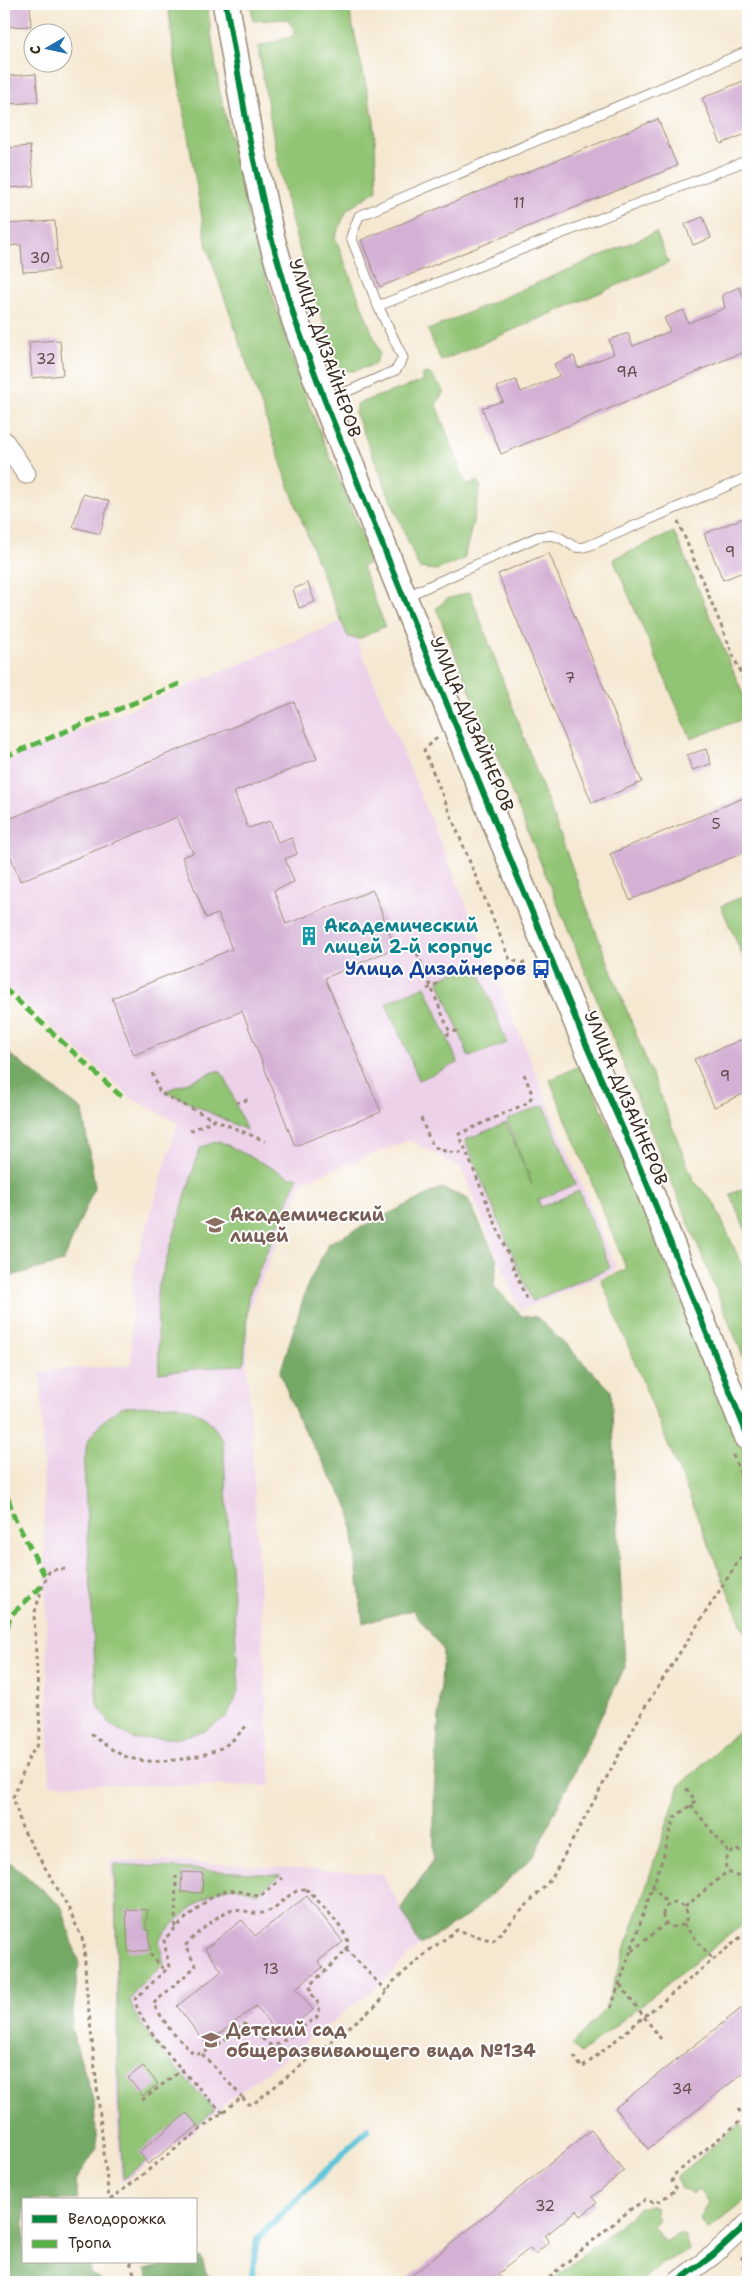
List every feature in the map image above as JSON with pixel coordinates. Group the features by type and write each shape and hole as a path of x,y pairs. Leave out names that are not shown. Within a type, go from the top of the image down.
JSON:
{"street":[{"name":"УЛИЦА ДИЗАЙНЕРОВ","path":"226,4 250,142 271,237 295,320 325,401 404,597 748,1437"},
{"path":"4,440 26,474"},
{"path":"677,2282 748,2223"}],"lane":[{"path":"325,401 396,370 403,358 378,306 351,237 359,216 748,51"},
{"path":"378,306 748,160"},
{"path":"404,597 537,537 550,535 560,537 569,545 579,549 748,477"}],"path":[{"path":"673,510 748,691"},
{"path":"417,953 432,987 448,1034 458,1030"},
{"path":"427,989 440,983"},
{"path":"152,1073 160,1092 214,1120 265,1141"},
{"path":"524,1074 531,1091 531,1098 512,1111 459,1134 527,1301"},
{"path":"236,1103 250,1099"},
{"path":"421,1118 432,1144 436,1148 466,1152"},
{"path":"190,1131 214,1120"},
{"path":"202,2054 248,2104 254,2104 379,2003 386,1991 431,1949 457,1930 493,1941 552,1878 645,1707 748,1546"},
{"path":"65,1569 50,1570 34,1615 40,1732 37,1747 30,1756 13,1797 22,1828 68,1907 84,1942 86,1984 110,2198"},
{"path":"91,1734 120,1754 135,1760 155,1761 199,1756 211,1752 223,1747 247,1725"},
{"path":"611,2008 665,1851 674,1818 696,1801 685,1787"},
{"path":"691,1805 729,1853"},
{"path":"748,1854 737,1850 729,1853 725,1861 728,1871 737,1876 748,1873"},
{"path":"685,1907 728,1871"},
{"path":"175,1927 176,1876"},
{"path":"223,2113 144,2023 136,2008 135,1999 169,1967 164,1940 175,1927 224,1891 238,1891 261,1896 282,1878"},
{"path":"652,1886 668,1904"},
{"path":"306,1889 317,1899 347,1937 348,1945 346,1949 310,1985 311,1994 320,2006 317,2017 279,2044 270,2045 244,2024 202,2054 194,2054 171,2031 157,2012 154,2004 194,1970 196,1966 185,1946 193,1937 224,1913 234,1909 256,1914 267,1912 296,1890 306,1889"},
{"path":"676,1902 685,1907 687,1917 683,1924 676,1927 666,1923 663,1914 668,1904 676,1902"},
{"path":"630,1952 666,1923"},
{"path":"683,1924 713,1960"},
{"path":"574,2056 582,2068 748,1932"},
{"path":"346,1949 386,1991"},
{"path":"150,1954 164,1970"},
{"path":"620,1985 661,2039"},
{"path":"142,2100 183,2069"},
{"path":"113,2198 242,2097"},
{"path":"738,2109 747,2116 748,2122"},
{"path":"543,2282 631,2209 645,2200 657,2203 667,2197 676,2189 672,2182 674,2175 747,2116"},
{"path":"131,2264 137,2282"}],"shaded area":[{"name":"Академический лицей","path":"348,619 617,1270 520,1310 461,1168 410,1140 303,1181 248,1311 247,1364 271,1786 50,1784 41,1371 131,1365 132,1277 178,1123 131,1098 4,984 4,762"},
{"name":"Детский сад общеразвивающего вида №134","path":"110,1858 383,1874 420,1945 377,1987 228,2101 193,2132 121,2183 116,2112 115,1922"}],"green space":[{"path":"168,4 207,4 219,88 253,236 302,388 372,560 362,567 385,626 359,639 348,637 325,582 290,489 207,247 174,54"},
{"path":"251,4 348,4 374,122 377,190 347,210 335,237 380,353 374,365 353,371 340,370 318,306 297,241 285,193 258,47 293,36 294,29 287,19 253,21"},
{"path":"656,232 669,263 441,361 428,330"},
{"path":"429,373 444,391 436,405 467,486 477,481 481,487 464,559 436,570 419,568 355,412 358,403 423,381 423,374"},
{"path":"674,532 748,706 748,717 691,739 613,559"},
{"path":"470,592 595,929 693,1180 714,1203 748,1279 748,1368 436,608 447,599"},
{"path":"748,894 748,968 721,906"},
{"path":"476,964 507,1043 469,1057 438,979"},
{"path":"425,986 458,1063 419,1080 386,1003"},
{"path":"4,1050 82,1110 95,1186 63,1262 4,1278"},
{"path":"583,1064 748,1462 748,1641 601,1279 627,1270 550,1080"},
{"path":"219,1070 225,1077 246,1130 165,1091"},
{"path":"544,1105 576,1184 538,1200 541,1207 579,1191 610,1268 532,1301 465,1140 506,1123 532,1185 507,1120"},
{"path":"219,1141 290,1177 298,1177 248,1297 244,1364 159,1373 157,1292 198,1154 201,1147"},
{"path":"748,1187 748,1236 730,1194"},
{"path":"441,1188 468,1199 497,1260 494,1286 522,1316 537,1317 611,1390 625,1667 533,1857 469,1915 420,1945 401,1908 434,1859 434,1795 443,1650 413,1610 363,1623 350,1510 299,1421 280,1373 308,1284 329,1243"},
{"path":"178,1405 193,1410 205,1417 223,1441 239,1690 227,1716 205,1731 177,1738 134,1739 111,1725 97,1704 84,1467 87,1442 102,1422 121,1407"},
{"path":"738,1731 748,1743 748,1920 581,2053 572,2045 605,2009 680,1785"},
{"path":"4,1857 62,1907 79,1964 71,2028 94,2103 97,2148 75,2182 78,2198 22,2198 22,2264 89,2264 91,2274 103,2282 4,2282"},
{"path":"114,1864 281,1875 257,1893 240,1888 223,1889 215,1892 188,1911 159,1940 164,1964 137,1989 130,2001 143,2027 154,2042 214,2110 200,2123 123,2178 119,2100"},
{"path":"740,2124 748,2134 748,2198 708,2230 700,2219 709,2203 698,2189 692,2194 688,2190 681,2189 676,2179 678,2175"},
{"path":"649,2205 656,2208 655,2213 659,2220 653,2226 665,2242 678,2234 685,2236 689,2250 662,2264 639,2282 550,2282 640,2208"},
{"path":"201,2257 209,2282 150,2282 145,2269 168,2264 198,2264 198,2258"}],"building":[{"path":"4,4 30,4 31,22 22,22 22,26 4,27"},
{"path":"36,74 38,102 11,104 9,76"},
{"path":"748,79 748,133 721,144 702,98"},
{"path":"658,119 677,166 380,287 361,240"},
{"path":"30,146 34,186 8,188 4,148"},
{"path":"703,217 711,238 693,245 685,224"},
{"path":"55,221 58,270 23,272 21,245 4,246 4,224"},
{"path":"739,287 744,299 748,298 748,350 501,454 482,408 503,401 497,387 516,380 521,392 559,376 554,364 574,356 578,368 614,354 609,340 628,333 633,346 670,331 664,318 683,310 688,323 725,308 722,295"},
{"path":"60,340 63,375 32,378 29,342"},
{"path":"83,494 109,501 100,534 73,527"},
{"path":"748,516 748,570 723,580 704,534"},
{"path":"549,553 642,782 592,803 498,574"},
{"path":"308,583 315,602 299,608 293,589"},
{"name":"Академический лицей 2-й корпус","path":"294,702 317,759 234,792 248,828 270,821 278,843 292,838 297,854 285,859 294,882 274,890 286,924 373,890 395,948 325,978 381,1112 295,1146 242,1011 134,1055 112,998 232,949 218,914 206,918 182,857 193,853 177,817 20,881 4,839 4,821"},
{"path":"706,749 711,764 692,770 687,755"},
{"path":"748,796 748,851 630,900 610,854"},
{"path":"748,1037 748,1092 714,1107 694,1059"},
{"path":"182,1872 203,1873 202,1893 181,1892"},
{"path":"307,1896 343,1942 318,1961 323,1967 296,1988 313,2010 279,2036 256,2006 206,2044 177,2006 222,1971 205,1949 242,1920 255,1936"},
{"path":"126,1909 147,1910 146,1930 149,1930 150,1950 128,1952"},
{"path":"748,2003 748,2069 648,2149 615,2108"},
{"path":"143,2066 158,2084 143,2096 128,2078"},
{"path":"187,2113 198,2126 148,2164 139,2152"},
{"path":"591,2130 624,2171 592,2197 597,2203 581,2216 577,2210 545,2236 549,2242 535,2254 530,2248 498,2274 505,2282 404,2282"}],"waterway":[{"path":"251,2282 257,2239 368,2129"}],"marked path":[{"path":"4,757 184,682"},
{"path":"4,988 124,1099"},
{"path":"4,1199 11,1210 4,1232"},
{"path":"4,1484 14,1517 46,1578"},
{"path":"4,1642 10,1616 43,1585"}],"cycle path":[{"path":"226,4 250,142 271,237 295,320 325,401 415,626 588,1049 647,1184 748,1437"},
{"path":"677,2282 713,2255 748,2223"}],"place":[{"name":"Академический лицей 2-й корпус","path":"309,936"},
{"name":"Улица Дизайнеров","path":"541,969"},
{"name":"Академический лицей","path":"215,1225"},
{"name":"Детский сад общеразвивающего вида №134","path":"211,2040"}]}
